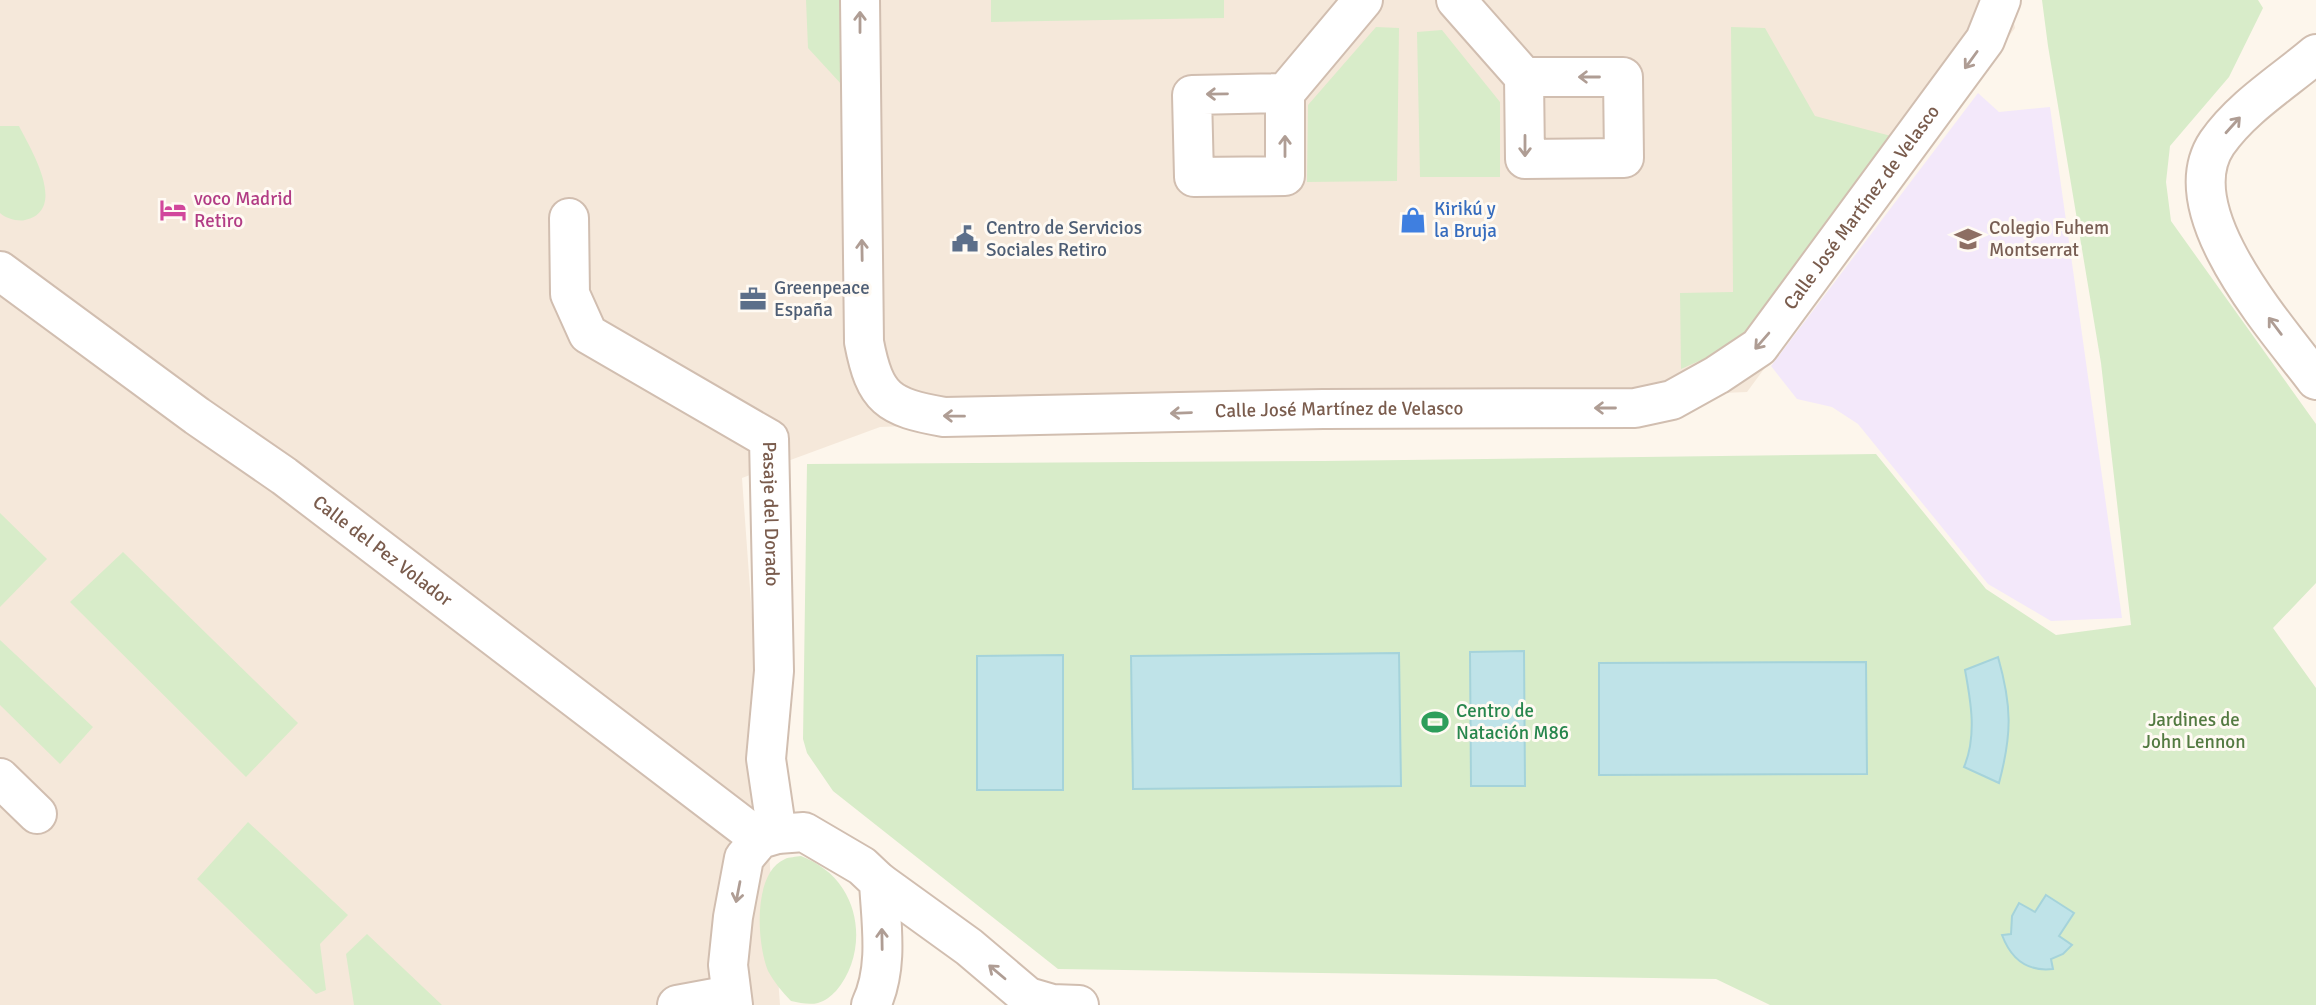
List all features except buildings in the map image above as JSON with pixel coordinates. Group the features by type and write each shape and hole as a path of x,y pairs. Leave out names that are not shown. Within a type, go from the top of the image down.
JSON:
{"street":[{"name":"Calle José Martínez de Velasco","path":"860,0 864,329 869,371 883,396 911,411 944,416 1323,409 1635,408 1672,400 1759,347 1985,40 2001,0"},
{"path":"1285,93 1363,0"},
{"path":"1456,0 1524,77"},
{"path":"2316,54 2234,122 2215,146 2207,170 2207,203 2218,236 2237,275 2316,380"},
{"name":"Pasaje del Dorado","path":"569,218 570,294 588,334 769,439 774,671 766,759 768,837"},
{"name":"Calle del Pez Volador","path":"0,271 197,416 284,476 768,837"},
{"path":"0,778 37,814"},
{"path":"677,1005 732,1000 728,965 729,941 744,858 768,837 804,832 862,866 879,882 970,947 1028,997 1052,1004 1079,1005"},
{"path":"871,1005 878,991 881,970 879,882"}],"shaded area":[{"path":"0,0 2009,0 2015,28 1747,392 880,427 742,478 780,1005 0,1005"},
{"name":"Colegio Fuhem Montserrat","path":"1978,93 1999,112 2050,107 2122,618 2051,621 1988,584 1858,424 1832,407 1797,399 1771,366"}],"green space":[{"path":"806,0 841,0 842,85 808,48"},
{"path":"991,0 1224,0 1224,18 991,22"},
{"name":"Centro de Natación M86","path":"2042,0 2258,0 2263,8 2229,77 2170,146 2166,182 2171,221 2316,424 2316,583 2273,628 2316,688 2316,1005 1770,1005 1716,979 1058,969 833,791 807,753 803,739 807,464 1876,454 1986,589 2056,635 2131,625 2101,363"},
{"path":"1376,27 1399,28 1397,181 1307,182 1308,105"},
{"path":"1731,27 1765,28 1815,116 1891,136 1764,316 1733,346 1681,369 1680,293 1733,292"},
{"path":"1442,30 1500,102 1500,177 1420,177 1417,32"},
{"path":"0,126 19,126 43,178 44,204 38,214 25,220 12,219 0,213"},
{"path":"0,513 47,559 0,607"},
{"path":"123,552 298,723 246,777 70,602"},
{"path":"0,640 93,727 60,764 0,705"},
{"path":"248,822 348,915 320,944 326,990 316,994 197,879"},
{"path":"801,856 825,869 839,883 854,914 856,928 854,955 844,980 830,996 815,1004 791,1001 784,994 768,971 761,944 760,910 767,879 774,867 785,859"},
{"path":"367,934 442,1005 354,1005 346,954"}],"water":[{"path":"1524,651 1525,786 1471,786 1470,652"},
{"path":"1399,653 1401,786 1133,789 1131,656"},
{"path":"1063,655 1063,790 977,790 977,656"},
{"path":"1998,657 2006,690 2009,720 1999,783 1964,767 1972,731 1965,670"},
{"path":"1866,662 1867,774 1599,775 1599,663"},
{"path":"2046,895 2074,913 2059,936 2072,945 2063,954 2051,959 2053,969 2035,968 2021,962 2010,951 2002,935 2011,934 2012,916 2019,903 2035,912"}],"place":[{"name":"voco Madrid Retiro","path":"173,210"},
{"name":"Kirikú y la Bruja","path":"1413,220"},
{"name":"Centro de Servicios Sociales Retiro","path":"965,239"},
{"name":"Colegio Fuhem Montserrat","path":"1968,239"},
{"name":"Greenpeace España","path":"753,299"},
{"name":"Centro de Natación M86","path":"1435,722"}],"park label":[{"name":"Jardines de John Lennon","path":"2194,731"}]}
